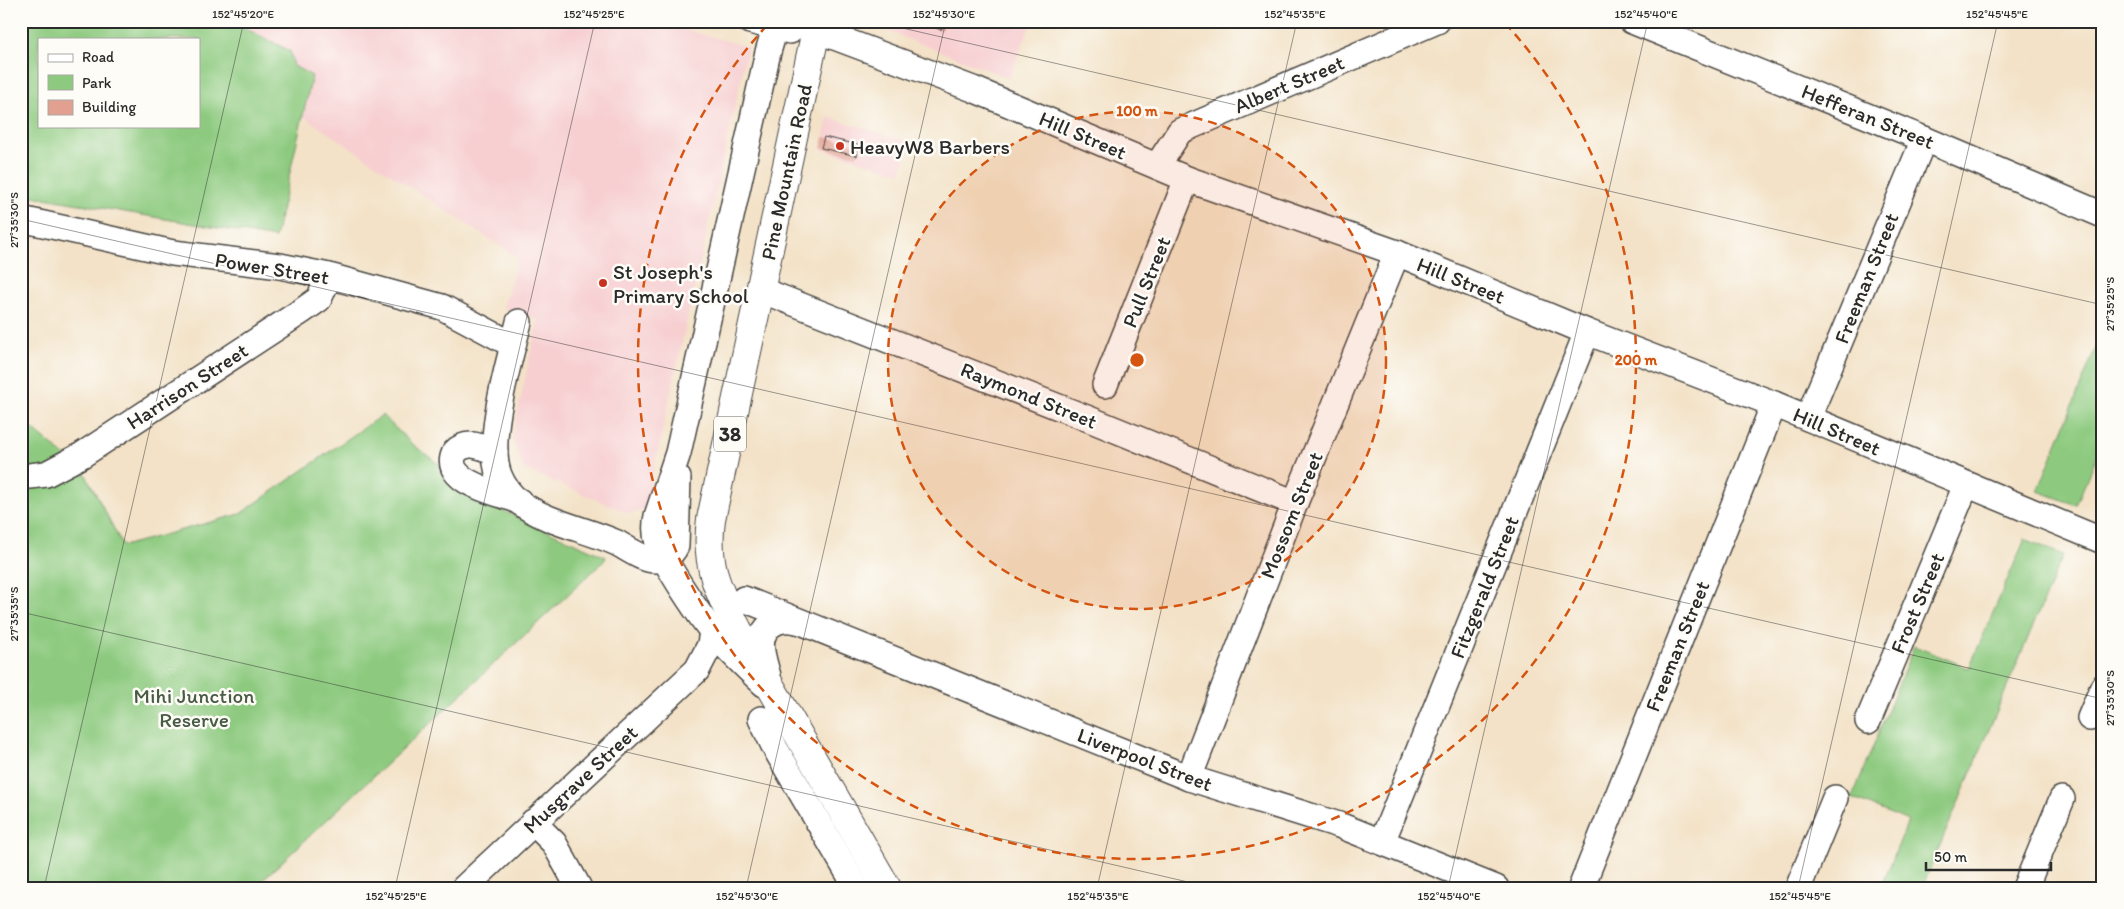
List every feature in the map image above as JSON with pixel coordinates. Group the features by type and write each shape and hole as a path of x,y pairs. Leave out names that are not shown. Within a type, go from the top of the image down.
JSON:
{"main road":[{"name":"Pine Mountain Road","path":"814,24 761,290 712,519 710,559 718,588 738,630 887,888"}],"street":[{"path":"750,21 777,24 798,33 806,33 814,24"},
{"name":"Albert Street","path":"1157,166 1180,131 1436,21"},
{"name":"Hefferan Street","path":"1632,21 1924,139 2103,215"},
{"name":"Pine Mountain Road","path":"773,693 746,668 712,631 664,557 670,554 676,546 663,517 768,52 777,24"},
{"name":"Hill Street","path":"814,24 1187,179 1397,254 1587,332 1774,404 2103,541"},
{"name":"Freeman Street","path":"1808,418 1924,139"},
{"name":"Pull Street","path":"1105,385 1187,179"},
{"name":"Power Street","path":"21,219 173,253 280,266 330,276 442,307 516,333 497,424 495,452"},
{"name":"Mossom Street","path":"1188,778 1295,503 1397,254"},
{"name":"Harrison Street","path":"30,476 46,474 82,454 302,311 319,299 330,276"},
{"name":"Raymond Street","path":"761,290 1071,411 1295,503"},
{"name":"Fitzgerald Street","path":"1382,842 1587,332"},
{"name":"Freeman Street","path":"1581,888 1774,404"},
{"path":"519,501 476,487 458,474 453,465 455,452 466,445 478,446 495,452 500,478 511,494 519,501 541,514 616,543 651,559 664,557"},
{"name":"Frost Street","path":"1868,721 1966,485"},
{"path":"616,543 629,543 643,538 663,517 712,519"},
{"name":"Liverpool Street","path":"744,599 1188,778 1339,825 1496,888"},
{"name":"Liverpool Street","path":"773,693 762,652 762,638 767,628 777,621 787,619 797,621"},
{"name":"Musgrave Street","path":"464,888 697,670 710,645 712,631"},
{"name":"Musgrave Street","path":"697,670 727,663 746,668"},
{"path":"2090,718 2103,687"},
{"path":"761,720 775,748 857,888"},
{"path":"1798,888 1835,798"},
{"path":"2025,888 2062,799"},
{"path":"533,822 554,843 580,888"}],"shaded area":[{"name":"St Joseph's Primary School","path":"231,21 655,21 748,47 645,509 630,514 524,469 512,439 538,319 503,308 518,258 304,117 312,76 294,66"},
{"path":"862,21 1032,21 1009,78"},
{"path":"828,117 909,142 901,173 821,149"}],"green space":[{"path":"21,21 231,21 290,51 294,66 312,76 275,238 21,194"},
{"path":"2103,330 2103,442 2076,505 2038,491"},
{"name":"Mihi Junction Reserve","path":"382,415 411,443 495,507 606,557 604,561 254,888 21,888 21,419 85,473 123,546 240,514"},
{"path":"2025,539 2063,555 1922,888 1881,888 1908,821 1852,798 1914,646 1969,668"}],"building":[{"path":"919,21 945,21 941,30"},
{"name":"HeavyW8 Barbers","path":"824,137 859,145 857,156 821,148"}],"place":[{"name":"HeavyW8 Barbers","path":"840,146"},
{"name":"St Joseph's Primary School","path":"603,283"}]}
